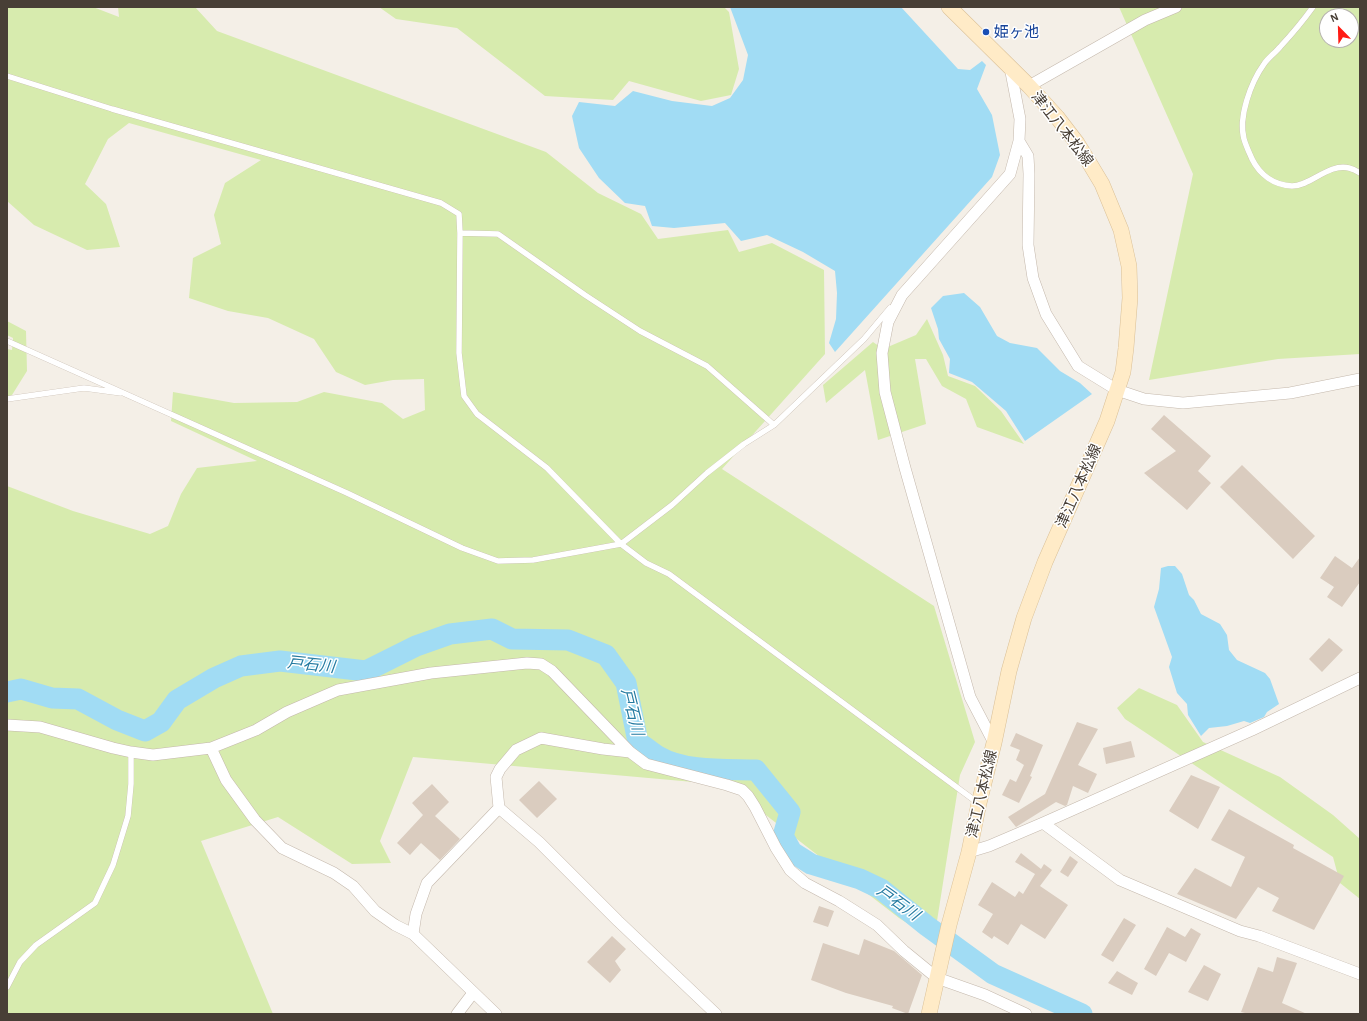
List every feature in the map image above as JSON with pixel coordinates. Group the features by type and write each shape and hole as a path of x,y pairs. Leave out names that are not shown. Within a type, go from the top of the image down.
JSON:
{"main road":[{"name":"津江八本松線","path":"929,1014 949,925 969,852 978,803 994,743 1009,671 1024,618 1045,562 1107,421 1123,372 1130,298 1129,266 1122,230 1102,184 1077,143 1057,117 1029,86 949,7"}],"street":[{"path":"1029,86 1145,20 1176,7"},
{"path":"994,743 970,697 885,392 882,353 888,322 902,295 1010,174 1019,141 1020,118 1010,67"},
{"path":"1019,141 1028,156 1028,245 1033,278 1046,314 1078,366 1117,390 1144,399 1183,403 1290,394 1360,379"},
{"path":"7,725 40,727 131,752 153,755 211,748 256,730 288,712 338,690 431,673 527,663 541,664 552,671 630,752 646,764 742,790 755,807 776,848 790,870 805,883 839,901 877,925 904,951 938,973 1026,1014"},
{"path":"969,852 989,846 1043,823 1252,730 1360,678"},
{"path":"630,752 603,750 541,738 516,750 500,769 496,777 500,808 539,842 618,921 716,1014"},
{"path":"211,748 226,780 255,820 282,848 334,873 353,886 375,910 395,925 413,934 496,1014"},
{"path":"413,934 416,914 428,883 500,808"},
{"path":"1043,823 1120,880 1240,931 1259,936 1360,974"},
{"path":"457,1014 473,993"}],"lane":[{"path":"1313,7 1298,27 1264,64 1249,91 1244,118 1243,138 1258,168 1270,180 1280,184 1294,186 1306,182 1332,169 1349,168 1360,173"},
{"path":"7,76 120,112 441,203 459,214 460,353 464,396 476,414 547,468 621,544 646,563 669,574 978,803"},
{"path":"460,233 498,234 585,295 640,331 707,366 774,425"},
{"path":"7,341 347,493 462,548 498,561 533,560 621,544 672,505 744,444 774,425 864,339 902,295"},
{"path":"7,399 84,388 127,394"},
{"path":"7,987 20,962 36,945 95,904 113,865 128,816 131,784 131,752"}],"green space":[{"path":"7,7 93,7 119,17 118,7 195,7 217,31 546,152 598,193 641,214 658,239 728,230 739,252 772,243 824,270 825,354 722,469 934,606 975,742 960,775 934,940 899,918 727,785 413,757 380,841 391,863 352,864 278,817 201,841 273,1014 7,1014 7,486 73,511 150,534 168,526 181,494 197,468 257,461 171,421 173,392 234,403 297,402 324,392 382,403 403,419 425,410 424,379 393,380 365,385 336,372 314,339 268,318 228,311 189,298 193,258 221,244 214,215 225,183 261,160 129,123 108,139 85,184 106,204 120,247 87,250 34,225 7,201"},
{"path":"379,7 724,7 729,12 739,69 731,95 701,101 629,81 613,100 545,96 457,28 396,19"},
{"path":"1119,7 1360,7 1360,354 1278,359 1149,380 1193,174"},
{"path":"927,319 943,355 948,376 975,386 1001,411 1024,444 977,427 966,399 942,386 926,359 915,359 926,424 878,440 865,370 826,403 823,385 873,342 883,349 916,335"},
{"path":"7,321 26,331 27,371 7,403 7,349 12,350 13,338 7,335"},
{"path":"1139,688 1177,705 1203,742 1280,777 1333,815 1360,839 1360,899 1340,883 1333,857 1125,719 1117,708"}],"water":[{"name":"姫ヶ池","path":"730,7 901,7 958,69 970,70 982,61 986,65 977,89 992,115 1000,155 992,177 835,352 829,343 836,319 837,293 835,271 803,252 767,235 741,241 725,223 674,228 652,226 645,206 625,203 599,178 579,148 572,116 579,102 615,106 633,91 672,101 712,106 730,98 743,80 748,55"},
{"path":"964,293 980,307 997,336 1010,343 1037,348 1060,371 1080,383 1092,394 1025,441 1006,411 972,382 949,373 950,359 939,339 938,329 931,308 943,296"},
{"path":"1175,566 1182,574 1189,595 1194,600 1201,614 1220,624 1227,635 1229,650 1237,660 1265,673 1270,679 1279,704 1267,712 1264,717 1250,723 1244,721 1227,726 1209,728 1201,736 1188,715 1187,704 1177,693 1169,667 1172,657 1154,607 1159,589 1161,568"}],"building":[{"path":"1164,415 1211,456 1198,471 1211,483 1187,510 1144,473 1176,451 1151,429"},
{"path":"1242,465 1315,536 1293,559 1220,487"},
{"path":"1335,556 1352,568 1360,557 1360,582 1342,607 1327,597 1334,587 1320,578"},
{"path":"1329,638 1343,650 1322,672 1309,659"},
{"path":"1077,722 1098,729 1078,765 1097,774 1088,793 1073,786 1067,805 1065,806 1056,802 1016,827 1008,817 1045,794"},
{"path":"1016,733 1043,745 1030,776 1032,777 1019,803 1002,795 1010,779 1016,782 1024,765 1016,760 1020,750 1010,746"},
{"path":"1131,741 1135,757 1106,764 1103,748"},
{"path":"1191,775 1220,787 1198,829 1169,811"},
{"path":"539,781 557,799 537,818 519,800"},
{"path":"432,784 449,802 435,816 460,839 440,860 421,843 410,855 397,843 423,815 412,803"},
{"path":"1229,809 1294,845 1293,848 1344,876 1314,930 1272,911 1279,898 1258,887 1236,919 1177,894 1195,868 1231,887 1245,857 1211,840"},
{"path":"1021,853 1041,869 1044,864 1052,870 1040,886 1068,905 1045,939 1021,924 1008,945 994,936 992,939 982,932 993,914 978,905 992,882 1015,897 1019,891 1023,894 1035,874 1015,862"},
{"path":"1070,856 1078,862 1068,877 1060,872"},
{"path":"819,906 834,911 828,927 813,922"},
{"path":"1124,918 1136,925 1113,962 1101,955"},
{"path":"1167,927 1185,937 1191,928 1201,934 1186,962 1169,953 1156,976 1144,969"},
{"path":"612,936 626,949 615,961 621,970 610,983 587,962"},
{"path":"864,939 894,951 922,975 908,1014 892,1008 893,1006 846,993 811,980 823,943 859,955"},
{"path":"1277,957 1297,963 1282,1003 1307,1014 1249,1014 1241,1012 1258,967 1273,972"},
{"path":"1204,965 1221,974 1208,1001 1188,992"},
{"path":"1117,971 1138,983 1132,995 1108,983"}],"waterway":[{"name":"戸石川","path":"7,692 21,689 52,698 78,699 117,720 145,731 161,722 177,700 214,678 241,666 280,661 366,671 416,646 450,634 492,629 512,639 568,640 606,655 626,683 638,742 658,756 680,765 706,769 756,770 790,812 783,836 792,852 811,864 860,879 881,889 927,926 993,974 1082,1014"}],"place":[{"name":"姫ヶ池","path":"986,32"}]}
